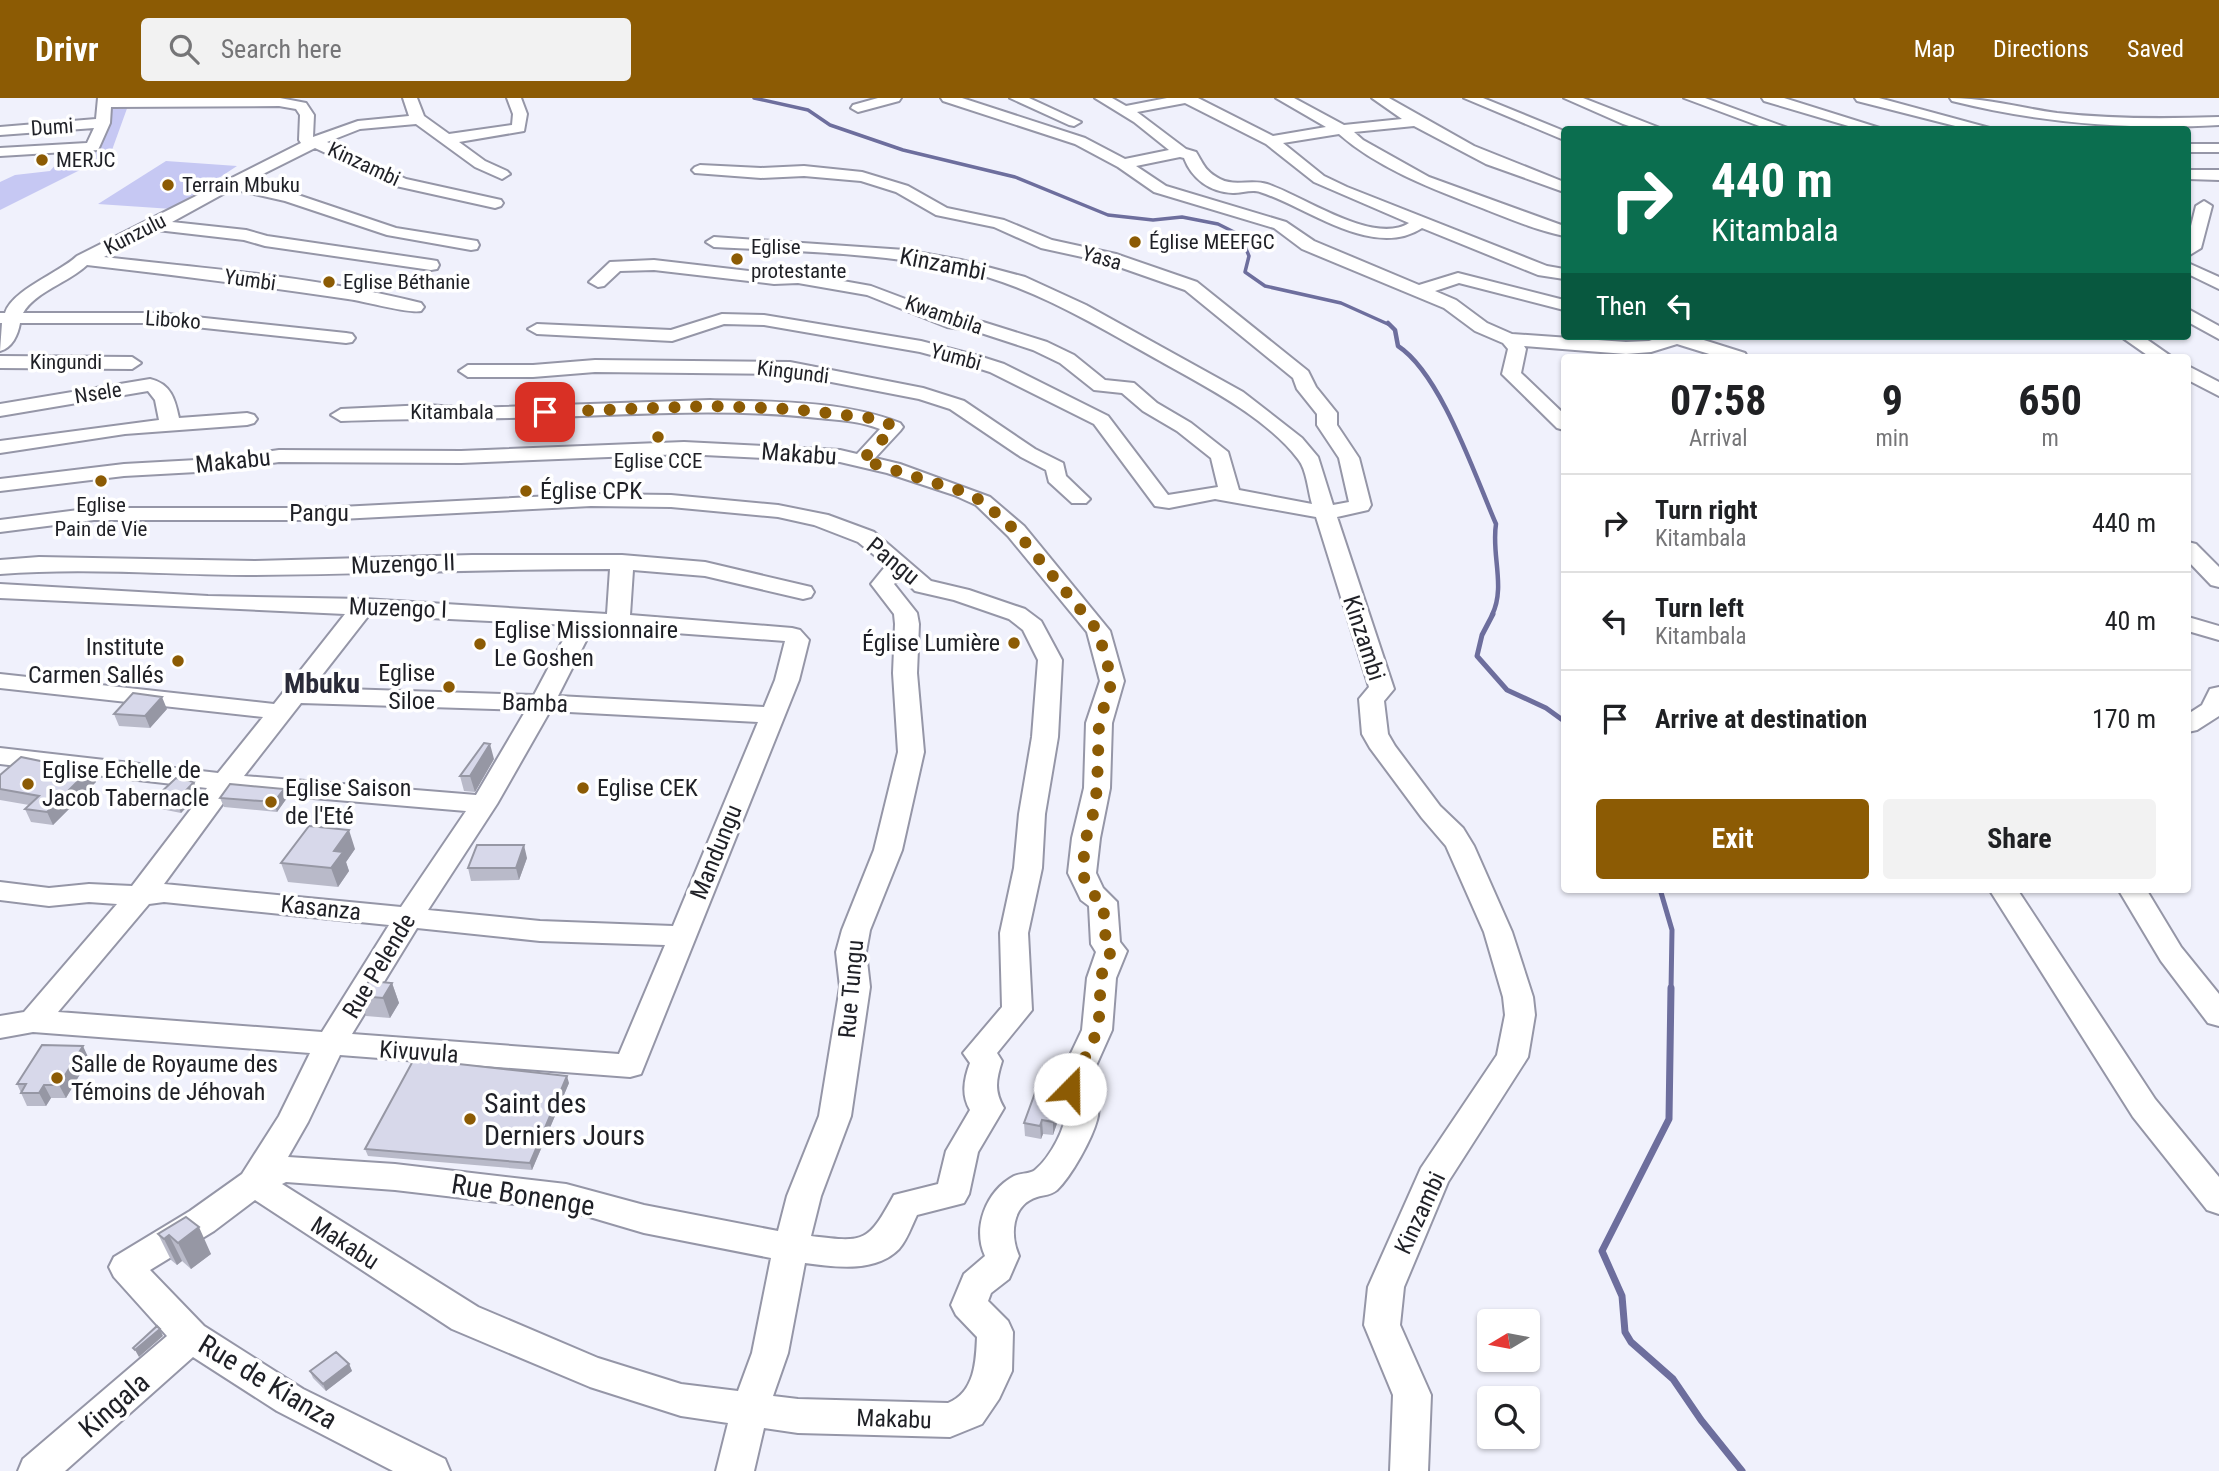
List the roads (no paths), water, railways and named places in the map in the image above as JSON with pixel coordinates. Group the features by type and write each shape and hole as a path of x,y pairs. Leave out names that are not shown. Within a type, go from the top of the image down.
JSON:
{"street":[{"path":"410,98 412,109 419,119 481,164 502,174"},
{"path":"447,139 519,128 520,114 514,98"},
{"path":"858,108 894,98"},
{"path":"948,98 1056,132 1097,149 1160,189 1280,225 1308,245 1450,304 1481,327 1508,339 1626,348 1651,346 1669,340"},
{"path":"1017,98 1077,124 1056,132"},
{"path":"1101,98 1156,131 1181,152 1191,155 1197,173 1230,188 1261,187 1345,226 1386,233 1411,229 1421,222"},
{"path":"1122,111 1188,98 1271,141 1319,179 1544,271 1561,274"},
{"path":"1283,98 1343,130 1358,143 1424,180 1540,225 1561,230"},
{"path":"1471,98 1561,135"},
{"path":"1571,98 1647,126"},
{"path":"1691,98 1774,126"},
{"path":"1769,98 1863,126"},
{"path":"1862,98 1971,126"},
{"path":"1957,98 2022,112 2095,120 2166,124 2219,121"},
{"path":"1381,99 1501,166 1561,186"},
{"path":"0,152 93,147 103,123 104,100 293,100 304,108 308,127 304,137 316,142"},
{"path":"1802,126 1824,116"},
{"name":"Kunzulu","path":"0,345 9,333 6,318 15,308 83,260 156,225 230,184 353,126 419,119"},
{"path":"1271,141 1419,121"},
{"name":"Dumi","path":"0,131 103,123"},
{"name":"Kinzambi","path":"316,142 401,183 495,203"},
{"path":"2191,148 2219,148"},
{"path":"1122,164 1181,152"},
{"name":"Yasa","path":"700,170 809,172 862,177 902,189 942,212 998,223 1047,244 1110,258 1191,286 1220,307 1241,329 1298,372 1307,389 1327,413 1327,425 1349,458 1360,505 1324,510"},
{"path":"2191,175 2219,175"},
{"path":"230,184 289,197 393,232 471,245"},
{"path":"2191,249 2204,206"},
{"path":"156,225 246,235 265,241 431,265"},
{"name":"Kinzambi","path":"714,242 844,249 916,257 986,272 1047,293 1215,383 1295,442 1311,461 1324,510 1382,689 1371,699 1375,734 1460,846 1498,932 1520,1004 1512,1057 1433,1177 1385,1287 1381,1325 1412,1395 1409,1471"},
{"name":"Yumbi","path":"83,260 254,280 379,298 415,307"},
{"name":"Kwambila","path":"598,282 616,267 654,265 774,279 798,278 871,291 953,323 1021,339 1067,359 1101,386 1127,387 1150,407 1184,427 1221,456 1230,495"},
{"path":"2191,270 2219,284"},
{"path":"1418,291 1458,278 1561,304"},
{"path":"2191,316 2219,334"},
{"name":"Liboko","path":"6,318 158,318 346,338"},
{"name":"Yumbi","path":"537,329 672,336 722,319 764,320 921,347 997,368 1101,420 1162,502 1205,493 1230,495 1275,506 1324,510"},
{"path":"595,366 622,334"},
{"path":"1508,339 1517,349 1511,374 1561,421"},
{"path":"1687,340 1729,354"},
{"path":"2135,340 2158,354"},
{"name":"Kingundi","path":"0,362 132,363"},
{"name":"Kingundi","path":"468,371 533,372 595,366 767,366 923,394 957,405 974,414 1019,447 1056,467 1056,478 1079,499"},
{"path":"2191,374 2219,390"},
{"name":"Nsele","path":"0,410 150,385 156,386 163,394 170,423"},
{"name":"Kitambala","path":"341,415 427,411 470,414 710,406 792,409 870,418 893,427 862,460"},
{"path":"0,447 170,423 247,419"},
{"name":"Makabu","path":"0,485 165,466 215,465 279,456 461,457 684,448 811,453 862,460 961,491 982,501 1016,531 1098,631 1112,681 1099,723 1097,789 1086,838 1082,873 1091,893 1103,902 1106,944 1112,951 1103,971 1096,1032 1070,1089 1081,1100 1082,1119 1058,1166 1043,1183 1025,1186 1000,1212 994,1231 995,1245 1002,1256 998,1269 976,1284 970,1306 995,1332 994,1371 969,1412 950,1420 922,1421 885,1417 798,1416 681,1401 590,1371 465,1318 254,1183"},
{"name":"Pangu","path":"0,526 94,514 321,514 591,500 671,501 750,507 828,522 866,537 930,590 961,595 1017,614 1033,626 1050,660 1045,737 1032,814 1028,867 1014,933 1017,1010 979,1053 986,1061 979,1080 981,1101 988,1108 962,1152 952,1194 906,1204 888,1238 868,1252 829,1252 791,1247"},
{"path":"2191,552 2219,580"},
{"name":"Muzengo II","path":"0,567 40,564 256,568 472,562 622,562 705,569 803,593"},
{"path":"618,620 622,562"},
{"name":"Rue Tungu","path":"735,1471 750,1410 770,1353 804,1196 835,1115 856,987 851,952 856,930 888,850 911,752 904,652 907,625 905,613 882,584 892,573 909,572"},
{"name":"Muzengo I","path":"0,591 586,618 795,637"},
{"path":"33,1021 140,896 225,782 364,606"},
{"name":"Rue Pelende","path":"126,1267 202,1221 254,1183 292,1122 330,1045 409,917 484,804 542,703 586,618"},
{"path":"2191,625 2219,633"},
{"name":"Mandungu","path":"630,1066 684,936 728,819 787,680 797,640 795,637"},
{"name":"Bamba","path":"0,681 289,704 542,703 773,715"},
{"path":"2191,723 2217,706"},
{"path":"0,756 225,782 484,804"},
{"name":"Kasanza","path":"0,891 49,897 89,893 140,896 164,893 540,930 684,936"},
{"path":"2006,893 2144,1108 2219,1201"},
{"path":"2134,893 2171,954 2219,1015"},
{"name":"Kivuvula","path":"0,1027 33,1021 630,1066"},
{"name":"Rue Bonenge","path":"254,1183 282,1169 506,1189 566,1197 682,1228 791,1247"},
{"name":"Rue de Kianza","path":"126,1267 191,1337 290,1400 430,1471"},
{"name":"Kingala","path":"37,1471 191,1337"}],"waterway":[{"path":"754,98 808,110 830,125 903,150 1015,177 1108,215 1153,220 1182,217 1218,224 1240,235 1249,256 1245,272 1265,286 1341,303 1390,325"},
{"path":"1390,325 1395,330 1398,346 1429,379 1442,402 1496,524 1498,593 1492,615"},
{"path":"1493,614 1482,635 1477,656 1507,690 1546,708 1561,719"},
{"path":"1661,893 1672,930 1671,990"},
{"path":"1671,988 1669,1119 1602,1251 1622,1296 1625,1332 1631,1342 1673,1379 1701,1420 1742,1471"}],"place":[{"name":"MERJC","path":"42,160"},
{"name":"Terrain Mbuku","path":"168,185"},
{"name":"Église MEEFGC","path":"1135,242"},
{"name":"Eglise protestante","path":"737,259"},
{"name":"Eglise Béthanie","path":"329,282"},
{"name":"Eglise CCE","path":"658,437"},
{"name":"Eglise Pain de Vie","path":"101,481"},
{"name":"Église CPK","path":"526,491"},
{"name":"Église Lumière","path":"1014,643"},
{"name":"Eglise Missionnaire Le Goshen","path":"480,644"},
{"name":"Institute Carmen Sallés","path":"178,661"},
{"name":"Eglise Siloe","path":"449,687"},
{"name":"Eglise Echelle de Jacob Tabernacle","path":"28,784"},
{"name":"Eglise CEK","path":"583,788"},
{"name":"Eglise Saison de l'Eté","path":"271,802"},
{"name":"Salle de Royaume des Témoins de Jéhovah","path":"57,1078"},
{"name":"Saint des Derniers Jours","path":"470,1119"}],"district":[{"name":"Mbuku","path":"322,683"}]}
